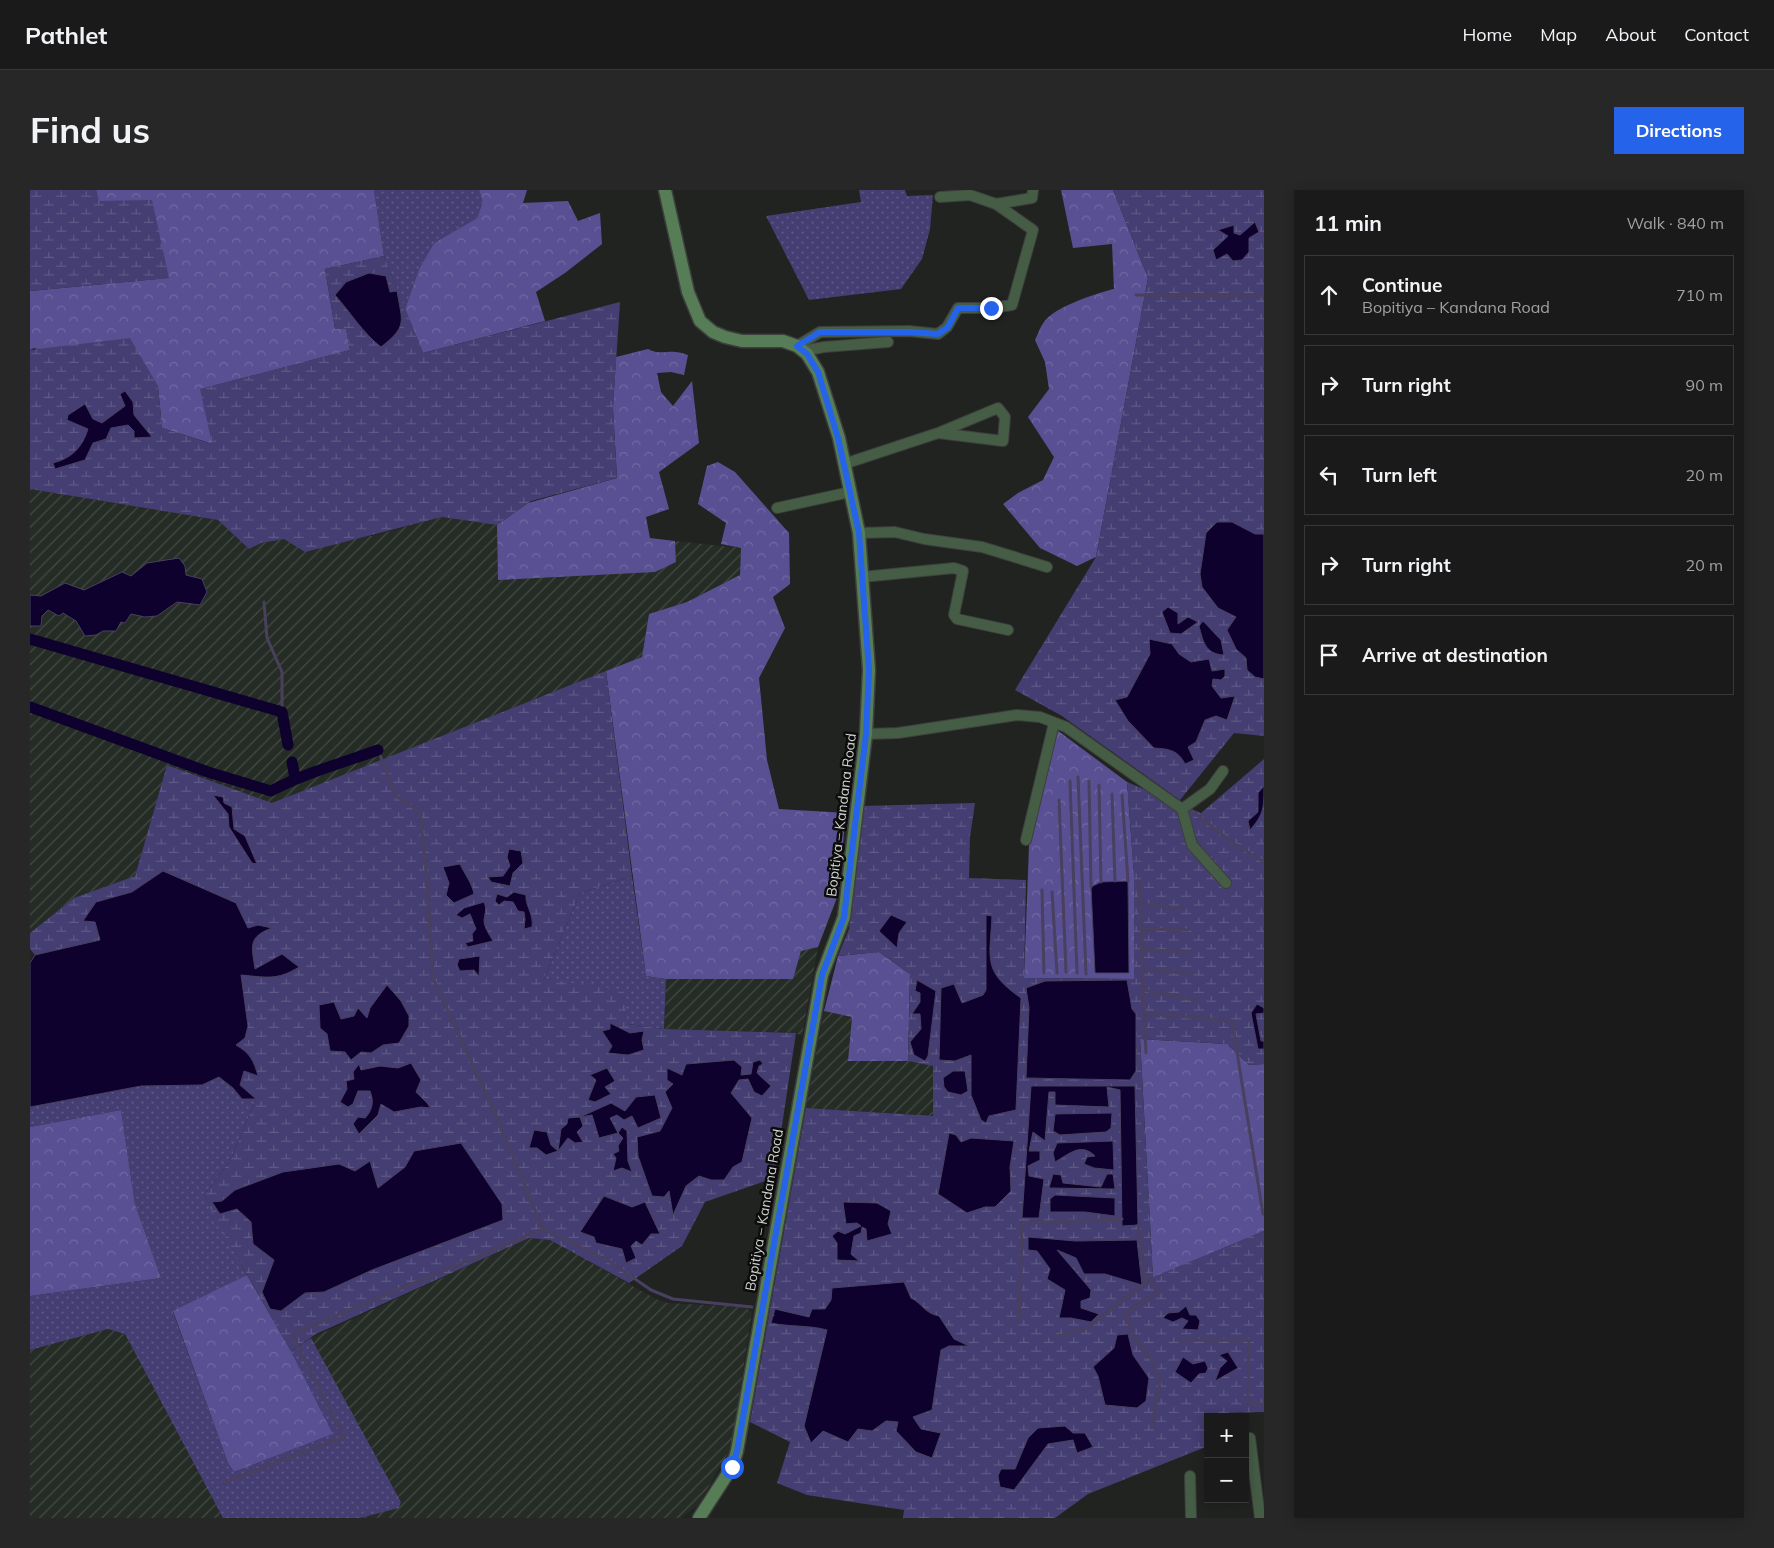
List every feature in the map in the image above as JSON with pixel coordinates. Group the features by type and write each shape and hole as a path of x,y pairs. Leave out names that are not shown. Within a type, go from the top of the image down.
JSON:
{"main road":[{"path":"665,190 688,292 700,321 713,332 725,337 742,341 783,341 800,349"},
{"name":"Bopitiya – Kandana Road","path":"699,1518 732,1467 737,1451 822,975 844,917 866,734 869,670 859,533 838,438 818,372 800,349"}],"street":[{"path":"996,204 1032,198 1033,190"},
{"path":"800,349 820,332 909,332 938,334 948,327 958,308 991,308 1012,305 1033,230 996,204 970,195 940,196"},
{"path":"800,349 888,342"},
{"path":"844,464 938,433 998,408 1005,417 1003,441 938,433"},
{"path":"777,508 850,492"},
{"path":"859,533 894,532 924,539 982,547 1047,567"},
{"path":"862,577 954,568 962,571 954,615 957,618 1008,630"},
{"path":"866,734 898,733 1016,715 1040,717 1066,727 1182,809 1192,845 1226,883"},
{"path":"1026,840 1054,723"},
{"path":"1182,809 1210,789 1223,771"},
{"path":"1250,1438 1260,1518"},
{"path":"1190,1476 1191,1518"}],"shaded area":[{"path":"1255,222 1259,232 1249,238 1249,252 1242,260 1233,261 1227,254 1216,260 1213,250 1228,236 1218,230 1234,225 1234,233 1240,235"},
{"path":"369,273 386,276 390,292 397,291 401,323 396,334 381,347 362,329 335,295 346,282"},
{"path":"125,391 133,402 134,415 152,437 134,438 134,431 128,425 111,428 106,439 93,443 85,460 55,469 53,463 71,455 83,442 88,429 67,420 68,415 85,404 93,419 102,423 125,406 120,394"},
{"path":"30,489 218,520 249,549 261,543 284,539 372,536 442,517 497,525 498,580 676,562 675,541 741,548 740,575 687,602 649,614 642,657 272,803 167,765 135,876 74,898 30,933"},
{"path":"1217,522 1232,522 1255,534 1264,534 1264,679 1255,677 1247,670 1246,658 1236,649 1227,630 1236,617 1218,608 1202,587 1200,574 1206,533"},
{"path":"179,558 185,566 186,575 202,579 207,592 200,605 177,602 157,616 145,617 131,614 125,623 121,622 116,631 103,631 96,635 85,636 76,621 63,613 59,616 48,610 42,616 41,626 30,626 30,595 41,596 65,583 84,590 122,572 131,576 147,563"},
{"path":"1168,607 1178,613 1178,624 1188,617 1198,622 1181,634 1170,633 1162,612"},
{"path":"1203,621 1221,640 1224,655 1213,652 1206,646 1199,626"},
{"path":"1149,639 1172,644 1179,654 1191,662 1209,659 1212,671 1225,669 1225,676 1221,680 1213,679 1212,686 1221,698 1235,696 1227,720 1216,716 1205,720 1196,742 1188,747 1194,760 1185,764 1176,753 1154,748 1128,721 1115,700 1127,697 1150,654"},
{"path":"1264,786 1262,810 1250,830 1248,821 1258,812 1258,793"},
{"path":"213,795 223,797 224,803 232,807 234,829 245,836 257,864 252,863 229,827 228,814"},
{"path":"509,849 521,851 523,863 513,873 510,886 491,882 488,877 503,876 510,866 507,857"},
{"path":"460,864 474,894 454,903 446,895 449,883 443,867"},
{"path":"163,871 236,903 248,928 258,925 272,928 264,931 255,939 252,949 255,969 282,954 299,967 284,974 271,977 241,975 248,1026 245,1038 236,1045 251,1058 258,1076 244,1071 240,1085 256,1099 242,1099 233,1088 219,1077 202,1085 141,1086 30,1107 30,963 35,955 100,940 95,922 83,921 96,902 132,892"},
{"path":"1128,881 1129,973 1095,973 1091,887 1101,882"},
{"path":"514,892 526,895 532,918 532,927 524,929 524,912 518,911 513,902 504,901 499,905 495,901 497,894 507,897"},
{"path":"484,902 486,909 484,923 493,941 468,947 465,943 473,941 472,934 476,929 470,914 462,918 456,915 464,908"},
{"path":"891,915 907,922 899,933 897,948 879,931"},
{"path":"986,915 992,916 990,954 994,972 1008,988 1021,998 1016,1110 989,1116 986,1123 981,1120 971,1095 971,1055 955,1061 939,1060 941,988 954,984 962,1003 983,995 986,990"},
{"path":"818,947 802,1036 796,1033 664,1029 666,979 793,979 801,951"},
{"path":"480,956 479,976 474,970 460,971 457,965 459,959"},
{"path":"917,980 936,991 928,1056 925,1061 914,1055 910,1042 921,1029 920,1014 912,1014 920,1002 920,993 915,991"},
{"path":"1127,980 1132,1009 1136,1014 1136,1071 1130,1080 1026,1078 1029,1008 1026,988 1045,981"},
{"path":"387,985 401,1001 409,1016 409,1026 399,1043 383,1045 371,1053 361,1052 351,1060 345,1052 330,1051 327,1034 320,1028 319,1005 334,1002 341,1019 354,1016 358,1008 367,1018 370,1008"},
{"path":"1257,1004 1264,1008 1264,1013 1256,1014 1261,1041 1264,1041 1264,1049 1258,1049 1251,1013"},
{"path":"824,1011 852,1017 848,1061 908,1061 933,1066 933,1116 806,1108"},
{"path":"610,1023 630,1033 644,1031 642,1040 644,1050 628,1055 608,1053 612,1046 602,1031 610,1029"},
{"path":"734,1060 742,1067 741,1075 751,1074 753,1062 760,1060 763,1064 759,1066 757,1073 771,1086 762,1096 754,1092 748,1079 739,1080 731,1093 752,1118 742,1162 733,1167 724,1180 711,1180 699,1176 686,1186 673,1215 669,1191 664,1197 652,1196 638,1156 637,1137 660,1131 672,1108 665,1092 673,1084 667,1080 667,1068 682,1075 686,1064"},
{"path":"411,1063 421,1080 416,1092 430,1108 421,1107 394,1112 381,1104 378,1115 359,1134 353,1124 358,1117 365,1118 370,1112 372,1105 371,1095 370,1091 358,1091 353,1104 348,1107 340,1102 347,1089 346,1081 354,1079 353,1072 359,1064 361,1070 380,1066 398,1068"},
{"path":"607,1068 615,1081 605,1087 611,1094 595,1102 588,1100 596,1080 590,1075"},
{"path":"953,1071 965,1071 968,1091 961,1095 948,1092 944,1087 943,1078"},
{"path":"1031,1086 1135,1086 1138,1225 1122,1226 1120,1090 1107,1087 1109,1107 1055,1105 1055,1092 1049,1092 1045,1141 1033,1132 1029,1151 1040,1151 1040,1160 1028,1166 1029,1176 1044,1179 1039,1218 1022,1218"},
{"path":"655,1095 661,1118 638,1128 632,1116 624,1120 617,1115 610,1118 618,1133 599,1138 592,1115 580,1117 611,1103 625,1111 636,1097"},
{"path":"1112,1113 1111,1128 1106,1132 1060,1135 1053,1131 1055,1114"},
{"path":"580,1117 583,1126 577,1132 583,1142 575,1143 568,1138 558,1151 561,1129 567,1124 568,1118"},
{"path":"622,1127 627,1131 628,1161 632,1172 622,1168 613,1171 616,1158 613,1154 619,1151 618,1146 623,1138 618,1133"},
{"path":"534,1130 547,1132 551,1145 558,1151 546,1155 537,1148 529,1148"},
{"path":"949,1133 956,1135 961,1142 971,1138 1014,1141 1010,1167 1011,1191 995,1207 985,1207 967,1213 938,1194"},
{"path":"1113,1141 1114,1170 1094,1168 1084,1164 1087,1157 1095,1156 1085,1150 1070,1153 1055,1162 1053,1153 1057,1143"},
{"path":"461,1143 502,1204 503,1220 372,1270 324,1292 305,1293 281,1311 270,1309 262,1292 274,1260 253,1244 251,1222 237,1209 220,1214 212,1202 222,1201 235,1190 283,1172 339,1164 355,1171 370,1161 378,1188 405,1167 414,1151"},
{"path":"1053,1174 1061,1175 1063,1183 1101,1187 1107,1174 1113,1174 1115,1189 1049,1188"},
{"path":"1055,1195 1115,1198 1115,1216 1085,1212 1050,1212 1050,1199"},
{"path":"604,1196 632,1207 645,1202 660,1234 651,1234 642,1245 636,1241 631,1246 636,1258 626,1263 622,1249 596,1243 594,1237 580,1232"},
{"path":"843,1202 877,1203 891,1211 888,1224 892,1234 867,1241 866,1229 862,1227 861,1233 854,1236 851,1254 859,1261 837,1260 837,1243 832,1236 838,1231 845,1234 861,1226 857,1223 846,1224"},
{"path":"1028,1237 1076,1241 1137,1240 1142,1285 1105,1274 1084,1274 1076,1258 1057,1250 1091,1290 1090,1298 1081,1301 1081,1308 1099,1314 1091,1322 1059,1318 1065,1290 1047,1279 1050,1269 1037,1251 1028,1250"},
{"path":"529,1238 550,1240 656,1299 668,1303 745,1307 752,1312 731,1448 698,1505 681,1518 360,1518 399,1508 401,1502 311,1338"},
{"path":"904,1282 911,1298 930,1313 939,1316 954,1339 969,1346 949,1346 941,1350 932,1410 913,1417 921,1429 941,1433 932,1458 916,1452 896,1431 898,1422 886,1421 872,1431 858,1429 848,1442 823,1431 811,1443 804,1426 827,1330 771,1323 775,1309 809,1317 812,1309 825,1309 831,1300 832,1288"},
{"path":"1186,1306 1190,1315 1196,1315 1200,1321 1198,1330 1182,1329 1188,1321 1182,1318 1173,1322 1163,1318 1168,1313 1179,1312"},
{"path":"108,1329 125,1334 223,1518 30,1518 30,1350"},
{"path":"1128,1334 1133,1355 1149,1378 1146,1401 1137,1408 1105,1405 1098,1376 1093,1367 1114,1348 1117,1335"},
{"path":"1228,1352 1238,1368 1215,1381 1220,1368 1227,1361 1219,1355"},
{"path":"1183,1357 1193,1364 1205,1361 1208,1368 1206,1373 1199,1374 1191,1383 1175,1372"},
{"path":"1065,1426 1073,1433 1085,1433 1093,1447 1077,1453 1073,1440 1048,1444 1014,1490 1000,1487 998,1476 1001,1469 1015,1469 1028,1438 1038,1428"}],"green space":[{"path":"30,190 96,190 99,201 152,200 169,278 30,291"},
{"path":"96,190 374,190 384,256 325,269 335,329 346,328 350,350 201,389 213,444 162,428 158,386 34,348 30,350 30,291 168,278 98,201"},
{"path":"374,190 479,190 484,202 477,218 434,243 419,269 405,309 384,256"},
{"path":"479,190 527,190 523,203 568,201 578,221 600,213 602,244 565,273 536,292 545,321 423,353 405,309 419,269 434,243 477,218 483,202"},
{"path":"859,190 905,190 907,196 933,195 930,229 922,259 901,289 809,300 766,216 861,202"},
{"path":"1061,190 1113,190 1148,278 1096,557 1077,566 1040,548 1003,504 1018,493 1043,480 1054,457 1028,417 1049,389 1045,362 1035,340 1041,326 1049,316 1066,306 1114,289 1112,244 1073,248"},
{"path":"1113,190 1264,190 1264,736 1234,733 1180,800 1062,716 1015,690 1096,557 1148,278"},
{"path":"384,256 423,353 620,302 613,408 617,478 531,501 497,525 442,517 305,552 284,539 261,543 249,549 218,520 30,489 30,350 130,338 158,386 162,428 212,444 200,389 350,350 346,329 335,329 325,269"},
{"path":"648,349 688,355 684,375 671,372 657,373 661,392 673,406 692,381 699,443 659,472 669,509 646,517 650,538 675,541 676,562 655,572 498,580 497,525 528,503 617,478 613,408 616,357"},
{"path":"718,462 735,472 789,533 790,584 773,597 785,628 759,678 767,760 779,809 846,813 838,895 818,947 801,951 793,979 666,979 646,976 606,671 642,657 649,614 687,602 740,575 741,548 721,544 726,523 698,504 707,466"},
{"path":"606,671 632,876 580,893 544,979 623,990 628,1024 664,1029 796,1033 774,1178 705,1202 682,1246 629,1283 550,1240 529,1238 316,1334 291,1351 219,1226 204,1195 230,1161 256,1099 240,1085 244,1071 258,1076 251,1058 236,1045 241,974 260,977 254,962 252,945 256,935 271,928 248,929 163,871 132,892 96,902 83,921 95,922 100,940 35,955 30,949 30,933 74,898 135,876 167,765 272,803"},
{"path":"1057,730 1127,782 1134,875 1134,979 1024,978 1029,846"},
{"path":"1264,759 1264,1064 1249,1065 1227,1044 1140,1039 1153,1277 1264,1231 1264,1412 1204,1413 1204,1448 1088,1494 1055,1518 903,1518 904,1510 807,1495 777,1483 790,1442 750,1422 806,1108 933,1116 933,1066 908,1061 910,974 879,952 838,956 849,929 862,806 975,803 970,837 969,878 1026,880 1024,978 1134,979 1134,875 1127,782 1201,813"},
{"path":"632,876 646,976 666,979 664,1029 628,1024 544,979 580,893"},
{"path":"879,952 910,974 908,1061 848,1061 852,1017 824,1011 838,956"},
{"path":"1140,1039 1227,1044 1249,1065 1264,1064 1264,1231 1153,1278"},
{"path":"219,1077 233,1088 242,1099 256,1099 230,1161 204,1195 247,1275 173,1312 228,1463 234,1472 333,1434 291,1351 311,1338 401,1502 399,1508 360,1518 223,1518 125,1334 108,1329 30,1350 30,1296 161,1278 135,1204 121,1110 30,1127 30,1107 141,1086 202,1085"},
{"path":"121,1110 135,1204 161,1278 30,1296 30,1127"},
{"path":"247,1275 291,1351 333,1434 234,1472 228,1463 173,1311"}],"waterway":[{"path":"1136,295 1264,296"},
{"path":"264,602 267,638 282,672 282,712"},
{"path":"30,639 282,712 288,745"},
{"path":"30,707 208,772 271,791 310,774 378,750"},
{"path":"223,1483 344,1437 292,1334 543,1229 496,1116 433,978 427,880 420,812 396,796 378,750"},
{"path":"292,762 295,778"},
{"path":"1078,777 1086,974"},
{"path":"1070,781 1077,973"},
{"path":"1089,781 1091,887"},
{"path":"1099,785 1101,882"},
{"path":"1112,794 1115,881"},
{"path":"1122,795 1128,881"},
{"path":"1059,800 1066,972"},
{"path":"1192,811 1233,843 1264,862"},
{"path":"1139,881 1146,1053"},
{"path":"1042,890 1044,973"},
{"path":"1052,892 1057,973"},
{"path":"1140,904 1182,908"},
{"path":"1141,929 1188,930"},
{"path":"1142,949 1192,953"},
{"path":"1143,970 1192,973"},
{"path":"1143,990 1195,1000"},
{"path":"1144,1013 1232,1021 1263,1214"},
{"path":"1019,1321 1022,1223 1122,1219"},
{"path":"1055,1337 1087,1328 1146,1283 1138,1225"},
{"path":"543,1229 609,1261 651,1290 673,1299 752,1307"},
{"path":"1145,1276 1155,1285 1159,1292 1125,1314 1135,1338 1153,1362 1160,1383 1152,1426"},
{"path":"1181,1340 1249,1340 1248,1404 1264,1404"}],"route":[{"path":"732,1467 737,1451 822,975 844,917 866,734 869,670 859,533 838,438 826,395 818,372 807,354 797,346 820,332 909,332 938,334 948,327 958,308 991,308"}]}
